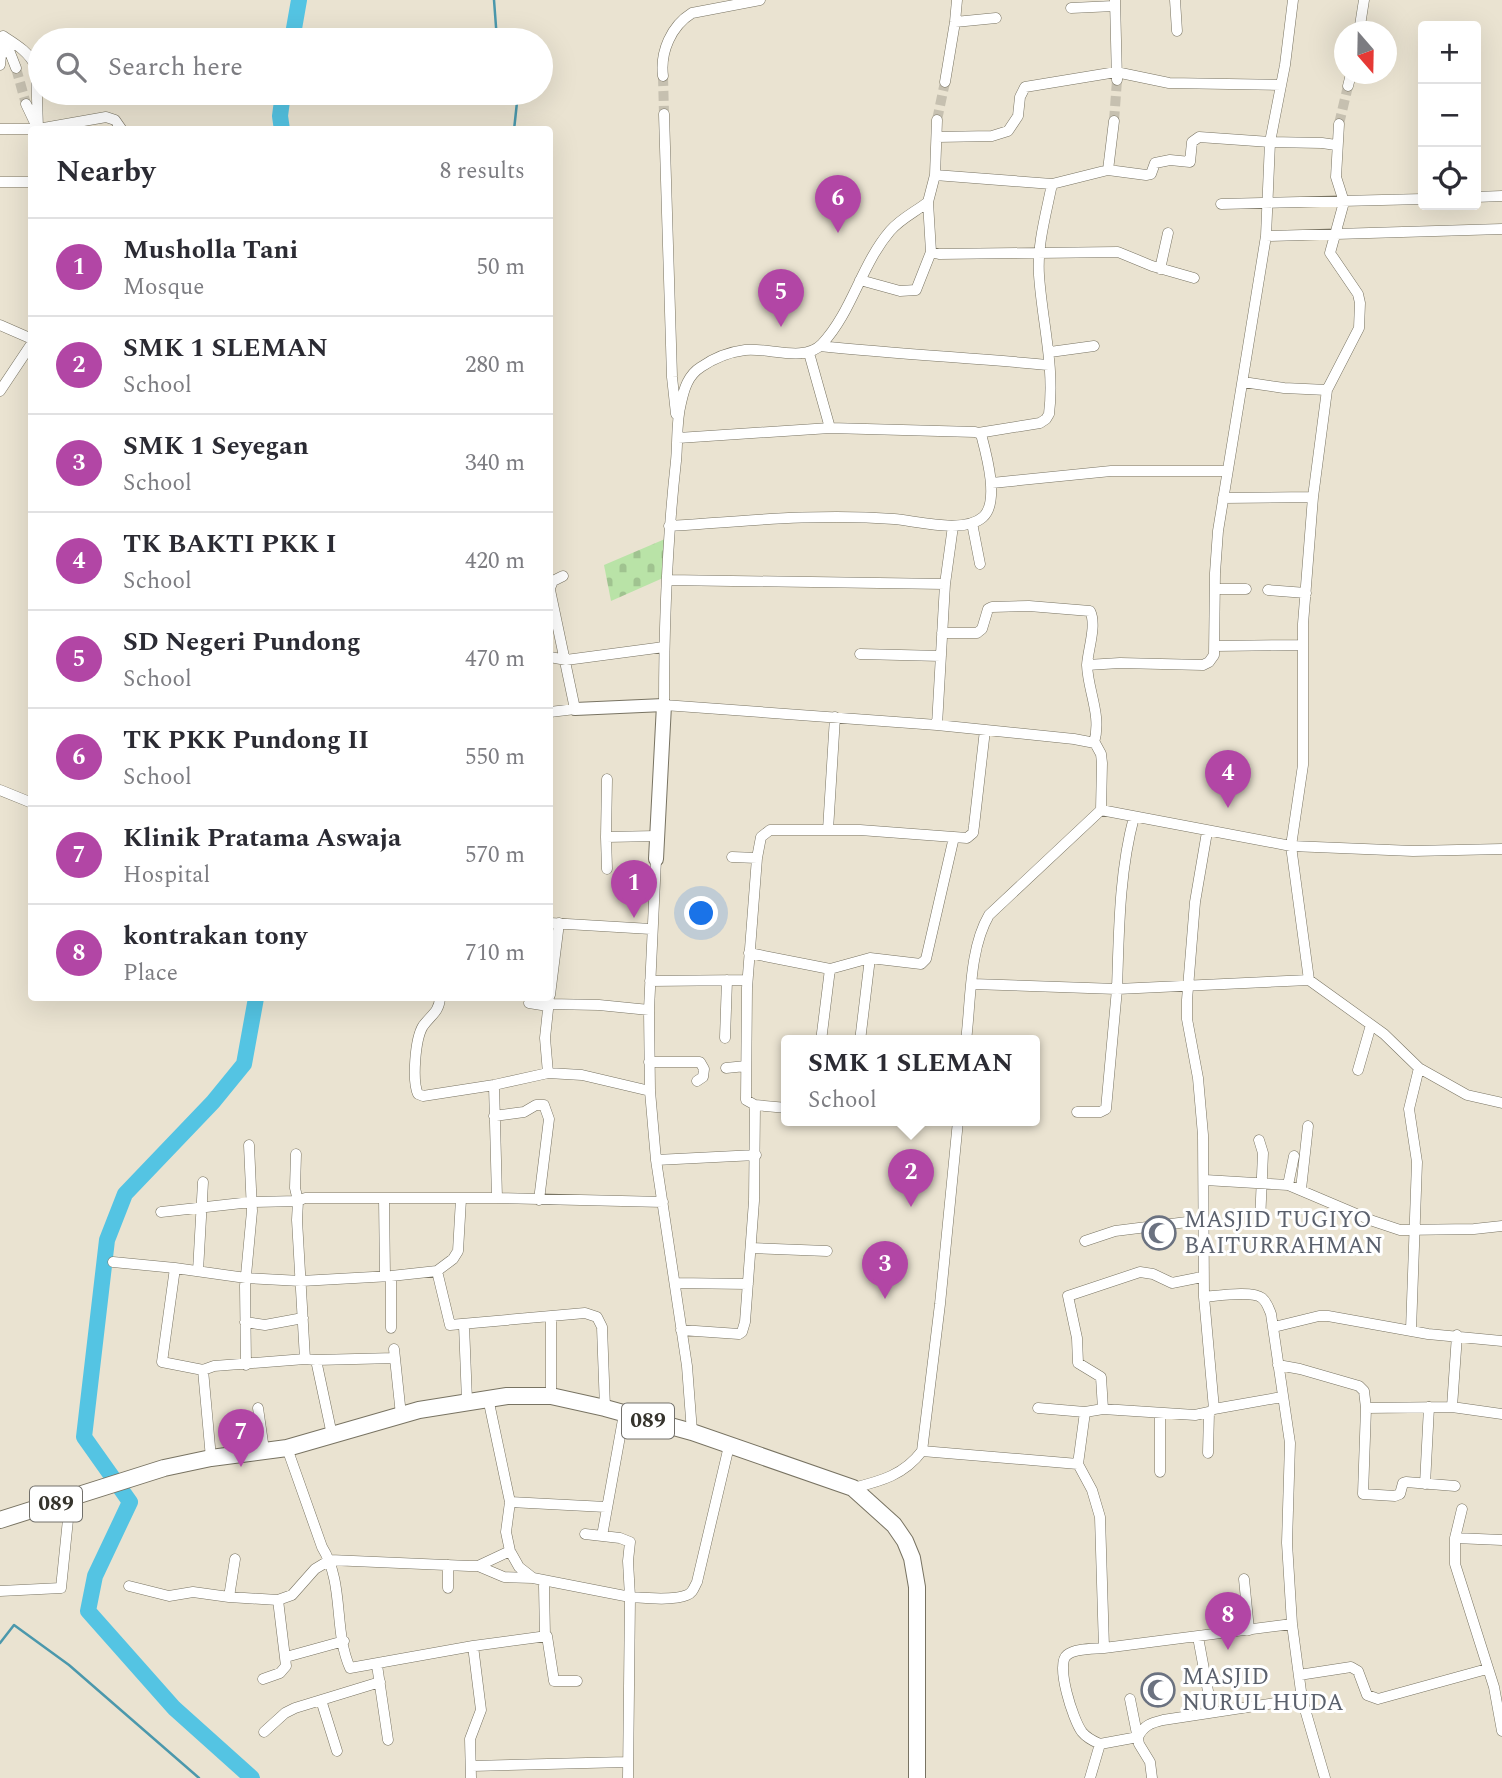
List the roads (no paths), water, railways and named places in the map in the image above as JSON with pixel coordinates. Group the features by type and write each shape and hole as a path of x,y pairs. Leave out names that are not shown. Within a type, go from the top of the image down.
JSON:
{"main road":[{"path":"656,859 664,705"},
{"name":"089","path":"0,1520 131,1478 211,1458 287,1448 401,1415 488,1398 551,1396 692,1432 853,1488 894,1525 912,1558 918,1587 917,1778"}],"street":[{"path":"663,76 661,61 665,47 686,17 692,13 760,0"},
{"path":"945,82 957,0"},
{"path":"1175,0 1177,32"},
{"path":"1087,664 1203,664 1209,662 1214,655 1218,531 1266,236 1270,142 1285,65 1293,0"},
{"path":"1361,21 1364,0"},
{"path":"1071,8 1114,3 1116,76"},
{"path":"955,22 996,18"},
{"path":"0,65 2,35"},
{"path":"2,35 16,68"},
{"path":"2,35 28,56"},
{"path":"937,137 992,136 1009,131 1018,116 1024,88 1116,76 1169,83 1281,85"},
{"path":"26,104 37,126"},
{"path":"37,105 38,126"},
{"path":"664,114 672,377 678,438 668,526 664,705"},
{"path":"56,126 106,117 115,120 119,126"},
{"path":"98,119 100,126"},
{"path":"860,280 900,291 916,290 931,252 928,202 935,175 937,120"},
{"path":"1108,170 1114,121"},
{"path":"1309,979 1291,846 1303,765 1303,645 1313,497 1327,390 1359,328 1360,303 1357,294 1330,256 1343,202 1336,177 1339,124"},
{"path":"0,129 28,129"},
{"path":"935,175 1052,184 1108,170 1146,175 1151,174 1155,163 1160,160 1190,162 1192,142 1199,137 1270,142 1322,142 1336,145"},
{"path":"0,182 28,182"},
{"path":"678,438 830,428 978,433 1040,423 1046,419 1050,406 1050,352 1041,295 1040,253 1052,184"},
{"path":"1481,197 1502,197"},
{"path":"1220,204 1418,199"},
{"path":"677,421 687,381 708,363 748,349 808,353 820,346 841,317 890,230 928,202"},
{"path":"1266,236 1502,229"},
{"path":"1160,269 1168,233"},
{"path":"931,252 1118,252 1160,269 1194,278"},
{"path":"0,325 28,339"},
{"path":"820,346 1049,365"},
{"path":"1050,352 1094,346"},
{"path":"0,391 28,347"},
{"path":"808,353 830,428"},
{"path":"1243,382 1327,390"},
{"path":"668,526 847,516 953,526 972,523 983,517 988,510 992,483 982,437 978,433"},
{"path":"992,483 1111,471 1227,471"},
{"path":"1223,498 1313,497"},
{"path":"972,523 980,564"},
{"path":"937,725 945,584 953,526"},
{"path":"553,581 563,576"},
{"path":"668,580 945,584"},
{"path":"1215,589 1246,589"},
{"path":"1268,590 1306,593"},
{"path":"942,633 977,633 982,629 988,609 992,607 1029,606 1090,611 1093,618 1087,664 1088,680 1097,717 1098,729 1094,743 1101,754 1102,763 1101,810 989,915 978,937 967,1035"},
{"path":"553,607 575,709"},
{"path":"1215,646 1303,645"},
{"path":"553,658 566,660 664,647"},
{"path":"860,654 941,656"},
{"path":"553,712 698,705 937,725 1094,743"},
{"path":"828,830 835,717"},
{"path":"781,1107 755,1105 746,1100 747,980 761,837 770,830 790,828 895,831 967,838 973,833 985,730"},
{"path":"607,779 607,869"},
{"path":"0,790 28,801"},
{"path":"1101,810 1291,846 1413,851 1502,849"},
{"path":"1077,1112 1100,1112 1106,1109 1117,989 1119,910 1128,841 1134,817"},
{"path":"1207,832 1195,901 1187,1019 1198,1078 1205,1180 1202,1278 1212,1411 1208,1453"},
{"path":"606,837 657,836"},
{"path":"749,953 830,968 870,958 913,964 925,962 954,837"},
{"path":"732,857 757,858"},
{"path":"656,859 651,929 650,1091 656,1160 687,1366 692,1432"},
{"path":"554,923 651,929"},
{"path":"861,1035 870,958"},
{"path":"822,1035 830,968"},
{"path":"972,984 1117,989 1309,979 1392,1041 1419,1068 1467,1094 1502,1103"},
{"path":"725,1038 727,980"},
{"path":"650,981 747,980"},
{"path":"553,1000 649,1010"},
{"path":"439,1001 437,1011 420,1032 416,1052 415,1085 418,1094 423,1096 548,1073 582,1075 650,1091"},
{"path":"529,1003 542,1001"},
{"path":"548,1001 545,1038 548,1073"},
{"path":"1358,1070 1371,1025"},
{"path":"649,1062 700,1062 704,1069 703,1077 697,1081"},
{"path":"726,1068 746,1066"},
{"path":"1411,1331 1417,1162 1409,1109 1419,1068"},
{"path":"494,1084 497,1198"},
{"path":"494,1116 524,1112 536,1105 544,1105 547,1110 549,1119 539,1200"},
{"path":"681,1329 734,1334 742,1332 751,1248 755,1105"},
{"path":"853,1488 895,1475 907,1468 922,1451 958,1126"},
{"path":"1301,1189 1307,1126"},
{"path":"1259,1140 1263,1153 1260,1222"},
{"path":"246,1365 246,1278 251,1202 249,1145"},
{"path":"296,1154 295,1188 298,1201 305,1359"},
{"path":"656,1160 755,1155"},
{"path":"1288,1185 1294,1156"},
{"path":"1205,1180 1288,1185 1386,1227 1414,1231 1502,1226"},
{"path":"198,1271 203,1182"},
{"path":"161,1212 251,1202 298,1201 305,1198 497,1198 663,1202"},
{"path":"384,1198 391,1328"},
{"path":"113,1262 246,1278 301,1281 437,1271 448,1264 458,1251 461,1199"},
{"path":"1085,1241 1115,1231 1203,1220"},
{"path":"751,1248 827,1251"},
{"path":"175,1268 162,1362 203,1370 214,1366 394,1353 401,1415"},
{"path":"437,1271 448,1322 452,1325 585,1313 597,1317 601,1322 606,1408"},
{"path":"1103,1409 1101,1377 1078,1363 1077,1338 1068,1296 1140,1272 1153,1274 1172,1283 1202,1278"},
{"path":"675,1283 748,1284"},
{"path":"1204,1297 1250,1294 1259,1296 1268,1306 1274,1327 1290,1443 1287,1543 1292,1624 1302,1699 1325,1778"},
{"path":"551,1316 551,1396"},
{"path":"1274,1327 1319,1316 1359,1320 1428,1334 1502,1341"},
{"path":"245,1322 265,1325 303,1318"},
{"path":"464,1325 467,1401"},
{"path":"1452,1406 1457,1335"},
{"path":"316,1360 332,1435"},
{"path":"1278,1365 1300,1368 1359,1386 1364,1391 1366,1408 1363,1494 1395,1496 1400,1494 1405,1483 1455,1486"},
{"path":"203,1370 211,1458"},
{"path":"1038,1408 1195,1415 1282,1397"},
{"path":"488,1398 510,1503 506,1532 510,1551 519,1567 533,1578"},
{"path":"1366,1408 1452,1406 1502,1414"},
{"path":"1425,1483 1429,1407"},
{"path":"258,1408 264,1450"},
{"path":"1085,1412 1078,1464 1092,1490 1100,1517 1104,1648"},
{"path":"1160,1414 1160,1472"},
{"path":"602,1536 624,1415"},
{"path":"129,1586 169,1596 194,1591 229,1597 278,1600 292,1595 315,1569 330,1560 478,1566 504,1577 533,1578 606,1590 630,1597 687,1596 697,1582 729,1446"},
{"path":"287,1448 322,1546 330,1560 346,1658 351,1669 473,1646 545,1636"},
{"path":"922,1451 1078,1464"},
{"path":"0,1591 61,1588 69,1500"},
{"path":"510,1503 606,1507"},
{"path":"1462,1509 1455,1538 1455,1564 1494,1688 1502,1731"},
{"path":"585,1534 620,1538 630,1542 626,1762 628,1778"},
{"path":"1455,1538 1502,1540"},
{"path":"478,1566 510,1551"},
{"path":"229,1597 235,1559"},
{"path":"448,1565 448,1588"},
{"path":"1244,1579 1249,1630"},
{"path":"544,1586 545,1636 548,1638 554,1681 577,1681"},
{"path":"263,1679 280,1673 286,1665 278,1600"},
{"path":"1138,1737 1100,1744 1083,1732 1075,1719 1062,1664 1064,1657 1071,1652 1292,1624"},
{"path":"1198,1637 1201,1660 1198,1664 1207,1702"},
{"path":"286,1657 344,1641"},
{"path":"471,1778 470,1739 481,1710 473,1646"},
{"path":"377,1665 388,1740"},
{"path":"1298,1675 1351,1667 1358,1671 1367,1695 1378,1699 1487,1669"},
{"path":"264,1731 285,1713 380,1682"},
{"path":"1130,1699 1139,1744 1150,1762 1152,1778"},
{"path":"1138,1737 1142,1729 1149,1724 1163,1720 1302,1699"},
{"path":"321,1700 337,1751"},
{"path":"1090,1778 1100,1744"},
{"path":"472,1766 626,1762"}],"waterway":[{"path":"294,28 299,0"},
{"path":"494,0 496,28"},
{"path":"281,105 281,126"},
{"path":"514,126 517,105"},
{"path":"252,1778 174,1708 88,1611 95,1576 130,1502 84,1437 107,1240 125,1194 213,1102 244,1064 255,1001"},
{"path":"0,1643 14,1625 69,1665 199,1778"}],"tunnel":[{"path":"16,68 26,104"},
{"path":"663,76 664,114"},
{"path":"1114,121 1117,80"},
{"path":"937,120 945,82"},
{"path":"1339,124 1348,86"}],"place":[{"name":"TK PKK Pundong II","path":"838,233"},
{"name":"SD Negeri Pundong","path":"781,327"},
{"name":"TK BAKTI PKK I","path":"1228,808"},
{"name":"Musholla Tani","path":"634,918"},
{"name":"SMK 1 SLEMAN","path":"911,1207"},
{"name":"MASJID TUGIYO BAITURRAHMAN","path":"1159,1233"},
{"name":"SMK 1 Seyegan","path":"885,1299"},
{"name":"Klinik Pratama Aswaja","path":"241,1467"},
{"name":"kontrakan tony","path":"1228,1650"},
{"name":"MASJID NURUL HUDA","path":"1158,1690"}]}
